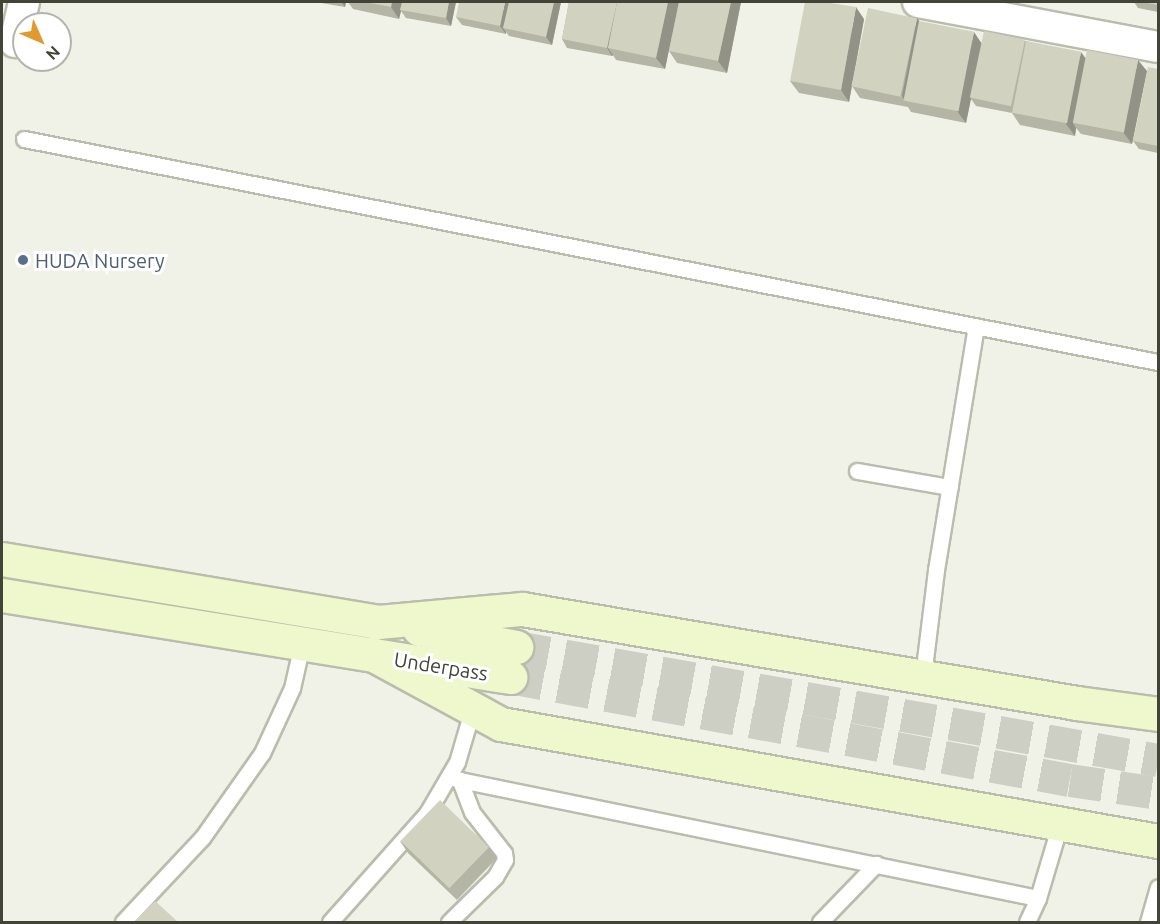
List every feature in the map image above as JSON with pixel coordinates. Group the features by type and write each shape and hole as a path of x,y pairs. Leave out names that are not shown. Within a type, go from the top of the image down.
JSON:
{"main road":[{"path":"2,559 378,622 522,609 1077,703 1158,714"},
{"name":"Underpass","path":"2,595 372,654 513,662 378,622"},
{"path":"372,654 472,711 501,724 1158,841"}],"street":[{"path":"918,2 1158,47"}],"lane":[{"path":"24,139 1158,362"},
{"path":"923,676 976,326"},
{"path":"857,471 950,487"},
{"path":"123,922 202,838 262,753 292,688 302,644"},
{"path":"330,922 428,813 455,778 457,762 472,711"},
{"path":"455,778 1038,898"},
{"path":"449,922 495,877 505,860 504,853 472,813 455,778"},
{"path":"1027,922 1038,898 1060,824"},
{"path":"820,922 876,864"},
{"path":"1148,922 1158,887"}],"building":[{"path":"365,2 392,2 391,7"},
{"path":"402,2 449,2 446,18 400,10"},
{"path":"459,2 505,2 500,26 456,17"},
{"path":"509,2 554,2 546,37 503,28"},
{"path":"569,2 617,2 607,48 562,39"},
{"path":"617,2 668,2 656,58 608,48"},
{"path":"679,2 731,2 718,61 669,51"},
{"path":"805,2 824,2 856,7 841,90 790,81"},
{"path":"1142,2 1158,2 1158,5"},
{"path":"868,8 917,18 900,97 851,86"},
{"path":"919,21 974,32 959,111 904,101"},
{"path":"984,31 1025,40 1011,106 970,98"},
{"path":"1026,41 1081,52 1067,123 1012,113"},
{"path":"1087,50 1138,60 1124,133 1073,123"},
{"path":"1148,67 1158,69 1158,146 1133,141"},
{"path":"440,800 489,847 449,888 400,841"},
{"path":"155,901 178,922 134,922"}],"tunnel":[{"path":"516,647 1158,760"},
{"path":"510,677 1070,780 1158,793"}],"place":[{"name":"HUDA Nursery","path":"23,260"}]}
